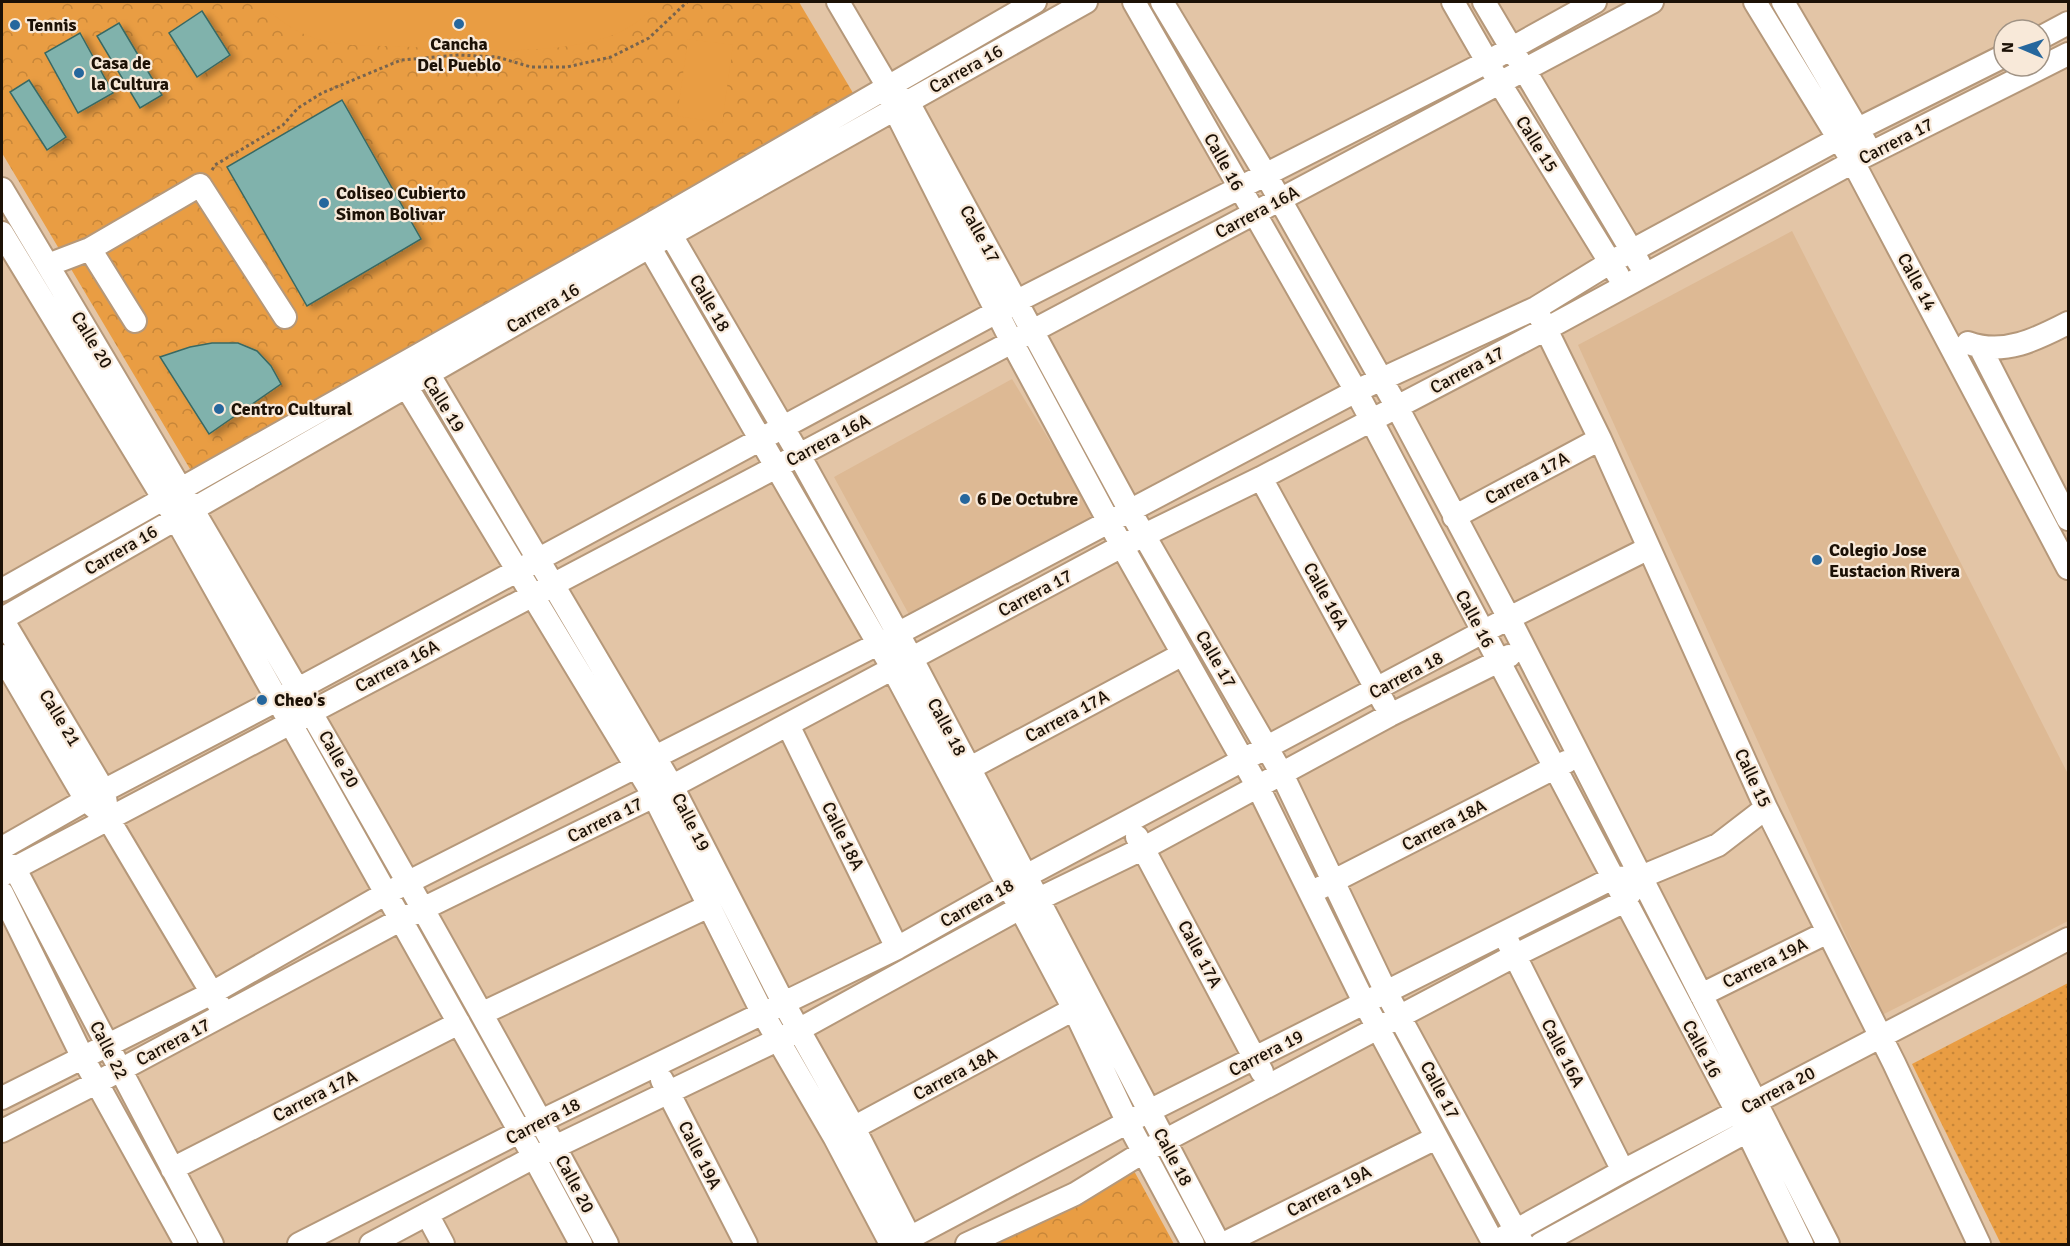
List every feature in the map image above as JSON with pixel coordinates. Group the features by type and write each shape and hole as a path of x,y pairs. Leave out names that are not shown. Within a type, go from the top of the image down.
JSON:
{"street":[{"name":"Calle 17","path":"837,2 1034,329 1130,511 1282,774 1386,992 1519,1237"},
{"name":"Carrera 16","path":"666,226 888,87 1035,2"},
{"name":"Carrera 16","path":"2,590 407,360 901,106 1086,2"},
{"name":"Calle 16","path":"1134,2 1238,189 1356,392 1497,663 1625,901 1821,1242"},
{"name":"Calle 16","path":"1162,2 1266,174 1397,407 1509,618 1701,994 1802,1245"},
{"name":"Calle 15","path":"1453,2 1499,82 1624,285"},
{"name":"Calle 15","path":"1484,2 1646,273"},
{"name":"Carrera 16A","path":"2,848 95,795 298,689 996,312 1488,62 1595,2"},
{"name":"Carrera 16A","path":"6,868 109,820 1652,2"},
{"name":"Calle 14","path":"1755,2 1863,157 1946,335 2068,568"},
{"name":"Calle 14","path":"1783,2 1847,134"},
{"path":"2052,32 2068,23"},
{"name":"Carrera 17","path":"2,1131 400,920 663,791 1122,546 1261,478 1546,329 1863,157 2068,54"},
{"name":"Carrera 17","path":"2,1098 212,993 385,894 887,639 1380,379 1536,308 1611,262 1847,134 1992,62"},
{"name":"Calle 17","path":"901,106 996,312 1122,546 1244,760 1364,1002 1492,1244"},
{"path":"48,265 90,249 200,186 285,317"},
{"name":"Calle 20","path":"5,201 48,265 171,494"},
{"name":"Calle 18","path":"666,226 799,455 887,639"},
{"path":"5,246 32,238"},
{"name":"Carrera 16","path":"2,619 428,373 644,238"},
{"name":"Calle 18","path":"644,238 761,438 902,664 1016,881 1166,1141 1221,1245"},
{"name":"Calle 20","path":"5,246 171,494 312,712 483,1013 607,1245"},
{"path":"90,249 135,321"},
{"name":"Calle 15","path":"1536,308 1600,439 1766,808 1881,1036 1979,1245"},
{"path":"1946,335 1980,347 2028,344 2068,323"},
{"path":"1980,347 2068,519"},
{"name":"Calle 19","path":"646,763 552,584 527,564 406,386 407,360 428,373 527,564 532,594 646,763 800,1029 845,1133 902,1243"},
{"name":"Carrera 17A","path":"1454,517 1600,439"},
{"name":"Calle 16A","path":"1261,478 1390,715"},
{"name":"Calle 20","path":"184,514 277,700 534,1157 581,1245"},
{"name":"Carrera 18","path":"299,1245 541,1121 897,948 1016,881 1378,690 1509,618 1649,548"},
{"name":"Calle 21","path":"2,619 109,820 225,1014"},
{"name":"Carrera 18","path":"371,1245 534,1157 800,1029 1029,904 1144,848 1390,715 1524,648"},
{"name":"Carrera 17A","path":"960,773 1183,654"},
{"name":"Calle 21","path":"2,656 95,795"},
{"name":"Calle 18A","path":"788,725 897,948"},
{"name":"Carrera 18A","path":"1309,893 1554,769 1577,755"},
{"name":"Calle 19","path":"663,791 709,906 762,1012 845,1133"},
{"name":"Carrera 19","path":"902,1243 1149,1111 1613,878 1641,878 1718,845 1766,808"},
{"name":"Calle 17A","path":"1128,823 1144,848 1270,1087"},
{"name":"Calle 22","path":"6,868 107,1046 212,1245"},
{"name":"Carrera 19","path":"966,1245 1075,1194 1145,1152 1514,956 1625,901 1641,878"},
{"name":"Calle 22","path":"2,893 96,1083 186,1245"},
{"name":"Calle 18","path":"1029,904 1074,1010 1128,1123 1193,1245"},
{"path":"483,1013 709,906"},
{"name":"Carrera 19A","path":"1701,994 1828,932"},
{"name":"Calle 16A","path":"1504,933 1623,1172"},
{"name":"Carrera 20","path":"1541,1245 1881,1036 2068,939"},
{"name":"Carrera 18A","path":"845,1133 1074,1010"},
{"name":"Carrera 17A","path":"172,1169 459,1023"},
{"name":"Calle 19A","path":"654,1066 746,1245"},
{"name":"Carrera 20","path":"1492,1244 1519,1237 1623,1172 1751,1117"},
{"name":"Carrera 19A","path":"1221,1245 1436,1138"},
{"path":"427,1214 443,1245"}],"path":[{"path":"200,186 215,165 283,125 298,108 322,93 401,60 459,55 497,57 531,67 567,67 611,57 649,38 687,2"}],"shaded area":[{"name":"Colegio Jose Eustacion Rivera","path":"1792,231 2068,774 2068,921 1882,1015 1578,345"},
{"name":"6 De Octubre","path":"1012,379 1098,520 912,620 834,477"}],"green space":[{"path":"2,2 799,2 856,98 193,474 2,153"},
{"name":"Tennis","path":"2,2 65,2 11,33 2,17"},
{"name":"Cancha Del Pueblo","path":"261,2 661,2 630,27 608,37 559,47 487,50 365,46 328,42 294,29"},
{"path":"688,39 733,45 722,123 677,116"},
{"path":"2068,983 2068,1244 2001,1244 1912,1064"},
{"path":"1133,1169 1174,1244 997,1244"}],"building":[{"path":"202,11 230,55 197,77 169,33"},
{"path":"119,23 162,95 140,108 97,36"},
{"name":"Casa de la Cultura","path":"80,33 113,93 78,113 45,53"},
{"path":"29,80 66,137 47,150 10,92"},
{"name":"Coliseo Cubierto Simon Bolivar","path":"342,100 421,239 307,306 227,167"},
{"name":"Centro Cultural","path":"212,343 238,343 257,351 271,366 281,384 209,434 160,357 190,347"}],"place":[{"name":"Cancha Del Pueblo","path":"459,24"},
{"name":"Tennis","path":"15,25"},
{"name":"Casa de la Cultura","path":"79,73"},
{"name":"Coliseo Cubierto Simon Bolivar","path":"324,203"},
{"name":"Centro Cultural","path":"219,409"},
{"name":"6 De Octubre","path":"965,499"},
{"name":"Colegio Jose Eustacion Rivera","path":"1817,560"},
{"name":"Cheo's","path":"262,700"}]}
